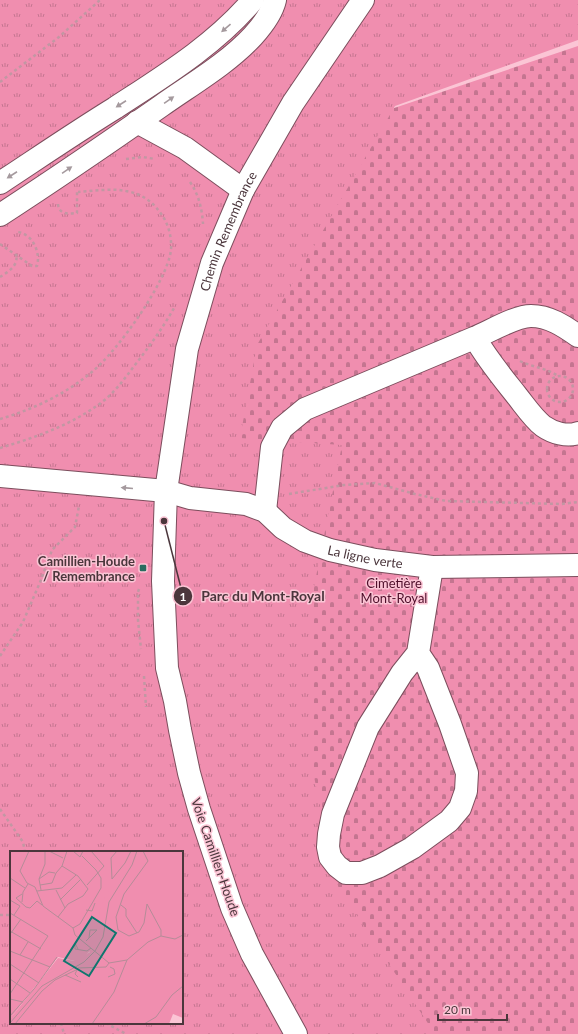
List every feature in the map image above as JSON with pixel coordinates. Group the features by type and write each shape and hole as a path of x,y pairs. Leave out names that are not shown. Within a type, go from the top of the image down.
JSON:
{"street":[{"path":"0,183 175,69 238,18 253,0"},
{"path":"0,215 202,77 241,47 253,36 264,22 273,7 275,0"},
{"name":"Chemin Remembrance","path":"166,492 188,349 212,263 243,190 293,103 363,0"},
{"path":"137,122 185,148 243,190"},
{"path":"266,504 272,446 282,428 305,408 475,338 519,318 530,316 544,318 560,324 578,336"},
{"path":"475,338 487,358 532,415 544,426 554,431 567,435 578,433"},
{"name":"La ligne verte","path":"0,476 166,492 190,498 246,504 266,504 283,528 305,541 330,550 375,560 432,567 578,565"},
{"name":"Voie Camillien-Houde","path":"166,492 163,581 167,668 163,700 166,723 183,796 206,872 219,907 242,959 284,1034"},
{"path":"418,653 428,668 450,724 467,773 466,791 460,808 449,821 412,848 380,866 362,873 346,873 337,866 330,857 328,847 333,814 368,728 402,673 418,653 432,567"},
{"name":"Voie Camillien-Houde","path":"167,668 176,701 180,730 189,773 199,809 232,908 252,954 296,1034"}],"path":[{"path":"0,82 59,37 100,0"},
{"path":"120,161 143,157 158,160"},
{"path":"187,178 194,187 199,198 203,226"},
{"path":"0,419 43,404 64,392 92,372 110,353 139,316 160,281 167,265 171,244 169,231 162,214 149,200 137,194 121,190 77,192 77,189 72,192"},
{"path":"60,200 58,207 62,212 66,214 76,213 78,210 77,192"},
{"path":"0,244 32,266 38,264 37,253 32,240 21,232 14,232"},
{"path":"0,277 8,272 14,265 17,258 14,254"},
{"path":"0,448 32,438 55,428 84,413 106,398 116,389 131,371 161,328 175,304"},
{"path":"487,358 502,355 558,376 567,377 573,383 574,388 572,397 569,400 560,403 552,400 547,393 550,380 558,376"},
{"path":"266,504 344,485 375,483 446,501 561,504 578,502"},
{"path":"0,656 23,622 52,550 75,527 80,502"},
{"path":"0,809 23,842 25,851"},
{"path":"0,915 10,914"},
{"path":"61,1024 64,1034"},
{"path":"108,1024 126,1034"}],"green space":[{"path":"0,0 578,0 578,40 395,106 257,345 240,438 342,445 312,597 310,759 339,888 435,1034 0,1034"},
{"name":"Cimetière Mont-Royal","path":"578,46 578,1034 343,1034 209,605 264,246 323,132"}],"place":[{"name":"Parc du Mont-Royal","path":"164,521"},
{"name":"Camillien-Houde / Remembrance","path":"143,568"}]}
